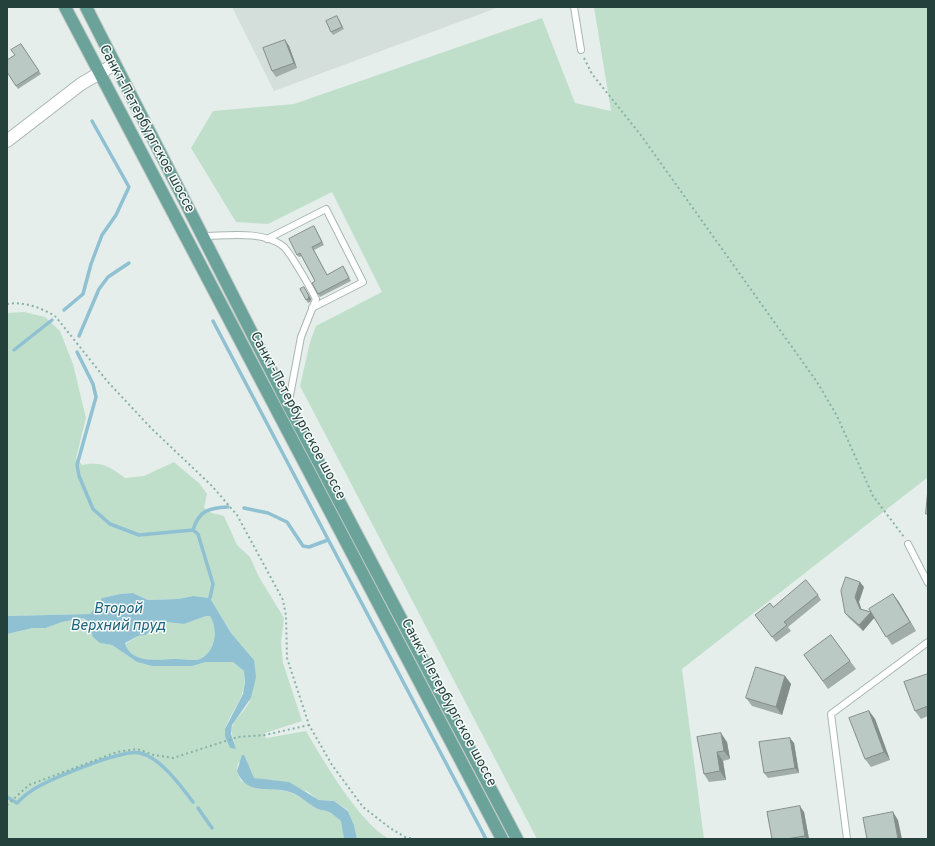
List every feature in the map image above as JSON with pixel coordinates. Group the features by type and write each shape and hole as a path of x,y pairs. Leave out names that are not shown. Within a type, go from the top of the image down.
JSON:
{"main road":[{"name":"Санкт-Петербургское шоссе","path":"64,7 502,839"},
{"name":"Санкт-Петербургское шоссе","path":"86,7 174,179 201,236 288,404 517,839"}],"street":[{"path":"7,141 81,84 115,64"}],"lane":[{"path":"574,7 581,50"},
{"path":"267,239 326,209 363,282 312,308"},
{"path":"201,236 260,236 284,247 316,299 301,336 288,404"},
{"path":"908,544 928,583"},
{"path":"847,839 831,714 928,642"}],"path":[{"path":"581,50 592,74 640,134 817,382 837,416 855,452 864,478 882,509 902,533 908,544"},
{"path":"7,304 27,305 48,311 56,317 108,381 152,429 212,486 237,515 283,600 286,616 287,658 309,725 332,765 363,807 390,828 405,837 414,839"},
{"path":"7,805 29,785 117,752 136,749 154,755 173,758 238,737 265,735 309,725"}],"shaded area":[{"path":"232,7 499,7 274,91"}],"green space":[{"path":"594,7 928,7 928,477 682,669 704,839 537,839 300,386 310,342 316,326 382,292 332,192 268,224 236,222 191,148 213,111 294,104 542,18 575,103 611,111"},
{"path":"24,312 45,317 60,331 73,364 86,418 76,458 82,465 100,464 114,470 125,478 144,476 174,462 200,484 207,494 204,508 212,513 224,516 237,545 250,557 259,577 284,618 281,643 283,663 302,721 265,733 265,737 267,738 306,731 322,759 354,806 378,831 389,839 357,839 354,825 348,810 334,801 319,800 308,792 274,780 253,778 247,759 238,763 237,771 241,781 259,789 272,789 290,792 315,808 329,812 342,821 344,839 7,839 7,634 33,628 46,628 62,622 83,618 88,621 100,643 112,645 137,662 152,666 192,666 206,662 233,662 244,671 245,680 242,695 225,729 235,744 232,736 233,724 248,705 251,698 254,660 231,633 210,598 193,596 178,599 148,600 133,593 120,594 102,598 90,614 7,616 7,313"},
{"path":"210,616 213,621 215,633 213,644 207,654 202,658 193,660 156,660 141,658 129,651 125,644 138,636 147,635 159,624 166,622 184,624"}],"water":[{"name":"Второй Верхний пруд","path":"133,593 148,600 178,599 193,596 210,598 231,633 254,660 256,677 251,698 232,725 231,734 236,749 230,748 225,736 225,729 243,694 245,682 244,671 233,662 206,662 192,666 152,666 137,662 112,645 100,643 93,637 88,621 83,618 62,622 46,628 33,628 7,634 7,616 90,614 102,598","holes":["210,616 213,621 215,633 213,644 207,654 199,659 155,660 140,658 133,655 128,650 125,643 138,636 146,635 159,624 166,622 184,624"]},
{"path":"242,755 244,755 254,778 289,782 319,800 334,801 348,811 354,825 357,839 344,839 341,821 327,811 316,808 293,793 282,790 259,789 247,784 241,779 237,771"}],"building":[{"path":"337,16 342,27 331,32 326,21"},
{"path":"285,40 294,63 272,71 263,48"},
{"path":"21,44 39,71 16,86 7,72 7,60 15,55 11,50"},
{"path":"314,226 322,242 312,247 327,275 343,266 349,278 318,294 312,283 315,281 300,253 297,255 289,239"},
{"path":"304,287 309,296 306,300 300,289"},
{"path":"928,489 928,514 926,514"},
{"path":"846,577 860,582 855,597 860,609 871,612 859,625 845,613 841,591"},
{"path":"806,580 818,595 784,622 787,625 772,637 755,615 770,603 773,607"},
{"path":"893,594 910,622 886,637 869,609"},
{"path":"831,635 850,661 823,681 804,655"},
{"path":"756,667 785,676 776,707 746,698"},
{"path":"928,674 928,706 915,711 904,682"},
{"path":"869,711 884,752 865,759 849,718"},
{"path":"721,733 724,751 717,752 720,771 704,774 697,737"},
{"path":"790,738 795,768 764,773 759,742"},
{"path":"800,806 805,836 786,839 772,839 767,812"},
{"path":"893,812 898,839 867,839 863,818"}],"waterway":[{"path":"64,310 83,294 91,264 102,235 116,215 129,187 92,121"},
{"path":"79,336 99,289 108,277 129,263"},
{"path":"14,350 52,320"},
{"path":"213,321 486,839"},
{"path":"77,352 93,384 96,397 77,465 79,476 93,509 110,524 139,535 193,530 198,534 213,584 210,598"},
{"path":"193,530 198,518 206,511 215,508 228,507"},
{"path":"244,508 268,513 287,522 303,546 309,547 328,540"},
{"path":"7,797 17,803 25,795 40,786 85,766 118,756 131,753 140,753 155,760 170,773 193,802"},
{"path":"198,808 212,828"}]}
